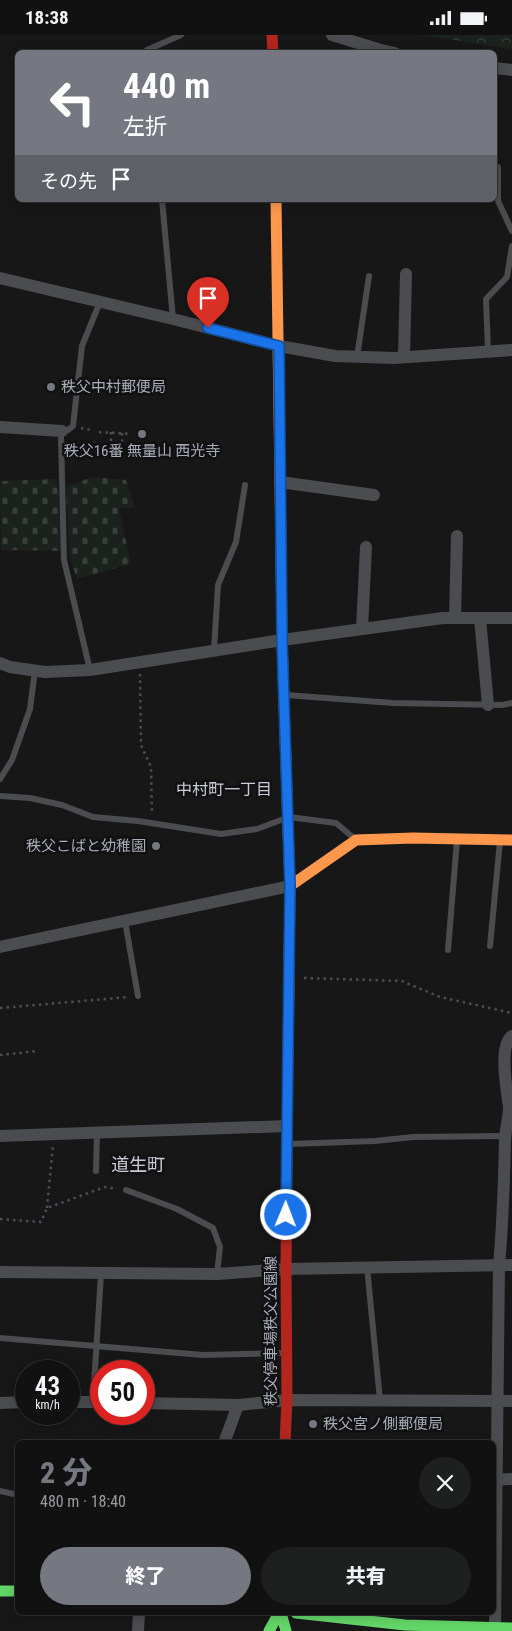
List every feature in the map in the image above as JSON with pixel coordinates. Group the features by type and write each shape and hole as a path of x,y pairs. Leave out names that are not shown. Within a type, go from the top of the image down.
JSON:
{"main road":[{"path":"272,35 273,50"},
{"name":"秩父停車場秩父公園線","path":"276,202 282,640 290,886 286,1269 287,1400 285,1440"},
{"path":"290,886 356,840 413,838 512,840"},
{"path":"0,1591 15,1591"},
{"path":"269,1631 279,1615"},
{"path":"281,1615 286,1631"},
{"path":"309,1615 394,1628 512,1627"}],"street":[{"path":"332,35 381,50"},
{"path":"497,68 512,70"},
{"path":"404,357 406,274"},
{"path":"0,278 279,346 335,356 404,357 512,350"},
{"path":"0,427 62,431"},
{"path":"280,481 374,495"},
{"path":"455,618 457,536"},
{"path":"362,629 366,547"},
{"path":"480,617 488,705"},
{"path":"0,663 10,667 45,672 90,670 282,640 443,618 512,617"},
{"path":"0,947 290,886"},
{"path":"496,1454 499,1265 505,1136 509,1111 504,1053 508,1039 512,1036"},
{"path":"0,1136 287,1126"},
{"path":"0,1272 217,1274 286,1269 512,1265"},
{"path":"155,1403 238,1405 287,1400 512,1401"},
{"path":"0,1403 15,1402"},
{"path":"225,1440 238,1405"},
{"path":"496,1480 512,1479"},
{"path":"138,1631 139,1615"},
{"path":"495,1615 495,1627"}],"lane":[{"path":"147,50 181,35"},
{"path":"497,167 498,201 512,231"},
{"path":"162,202 173,319"},
{"path":"488,351 486,299 507,277 512,246"},
{"path":"357,357 369,277"},
{"path":"90,670 64,560 62,431 68,430 73,426 82,346 100,302"},
{"path":"214,651 218,585 236,542 245,485"},
{"path":"0,779 12,760 30,709 35,671"},
{"path":"285,695 393,703 488,705 512,703"},
{"path":"0,795 30,798 62,805 93,817 138,821 221,834 257,829 289,817 336,823 356,840"},
{"path":"448,950 457,839"},
{"path":"490,946 500,840"},
{"path":"125,921 138,997"},
{"path":"96,1171 97,1132"},
{"path":"287,1143 374,1141 414,1137 505,1136"},
{"path":"126,1191 176,1209 213,1228 220,1247 217,1274"},
{"path":"367,1267 380,1400"},
{"path":"96,1360 101,1274"},
{"path":"0,1338 203,1355 287,1353"},
{"path":"0,1491 15,1494"}],"path":[{"path":"99,431 131,434"},
{"path":"103,437 104,431"},
{"path":"110,454 111,432"},
{"path":"122,433 122,453"},
{"path":"140,662 141,745 151,767 152,824"},
{"path":"289,977 402,981 440,997 512,1013"},
{"path":"0,1008 138,997"},
{"path":"0,1055 38,1051"},
{"path":"0,1219 41,1223 48,1208 54,1134"},
{"path":"48,1208 105,1187 126,1191"}],"green space":[{"path":"422,35 512,35 512,49"},
{"path":"93,477 126,480 135,507 119,509 131,564 77,579 69,555 66,486"},
{"path":"57,479 62,551 1,550 0,481"}],"traffic: fast":[{"path":"281,552 288,826"},
{"path":"0,1591 15,1591"},
{"path":"269,1631 278,1615"},
{"path":"282,1615 286,1631"},
{"path":"314,1615 405,1625 512,1628"}],"traffic: slow":[{"path":"276,202 281,552"},
{"path":"288,826 290,886 288,1060"},
{"path":"290,886 356,840 413,838 512,840"}],"traffic: jam":[{"path":"272,35 273,50"},
{"path":"285,1440 287,1400 288,1060"}],"place":[{"name":"秩父中村郵便局","path":"51,387"},
{"name":"秩父16番 無量山 西光寺","path":"142,434"},
{"name":"秩父こばと幼稚園","path":"156,846"},
{"name":"秩父宮ノ側郵便局","path":"313,1424"}],"district":[{"name":"中村町一丁目","path":"224,789"},
{"name":"道生町","path":"138,1165"}],"route":[{"path":"208,328 279,346 282,640 290,886 286,1215"}]}
